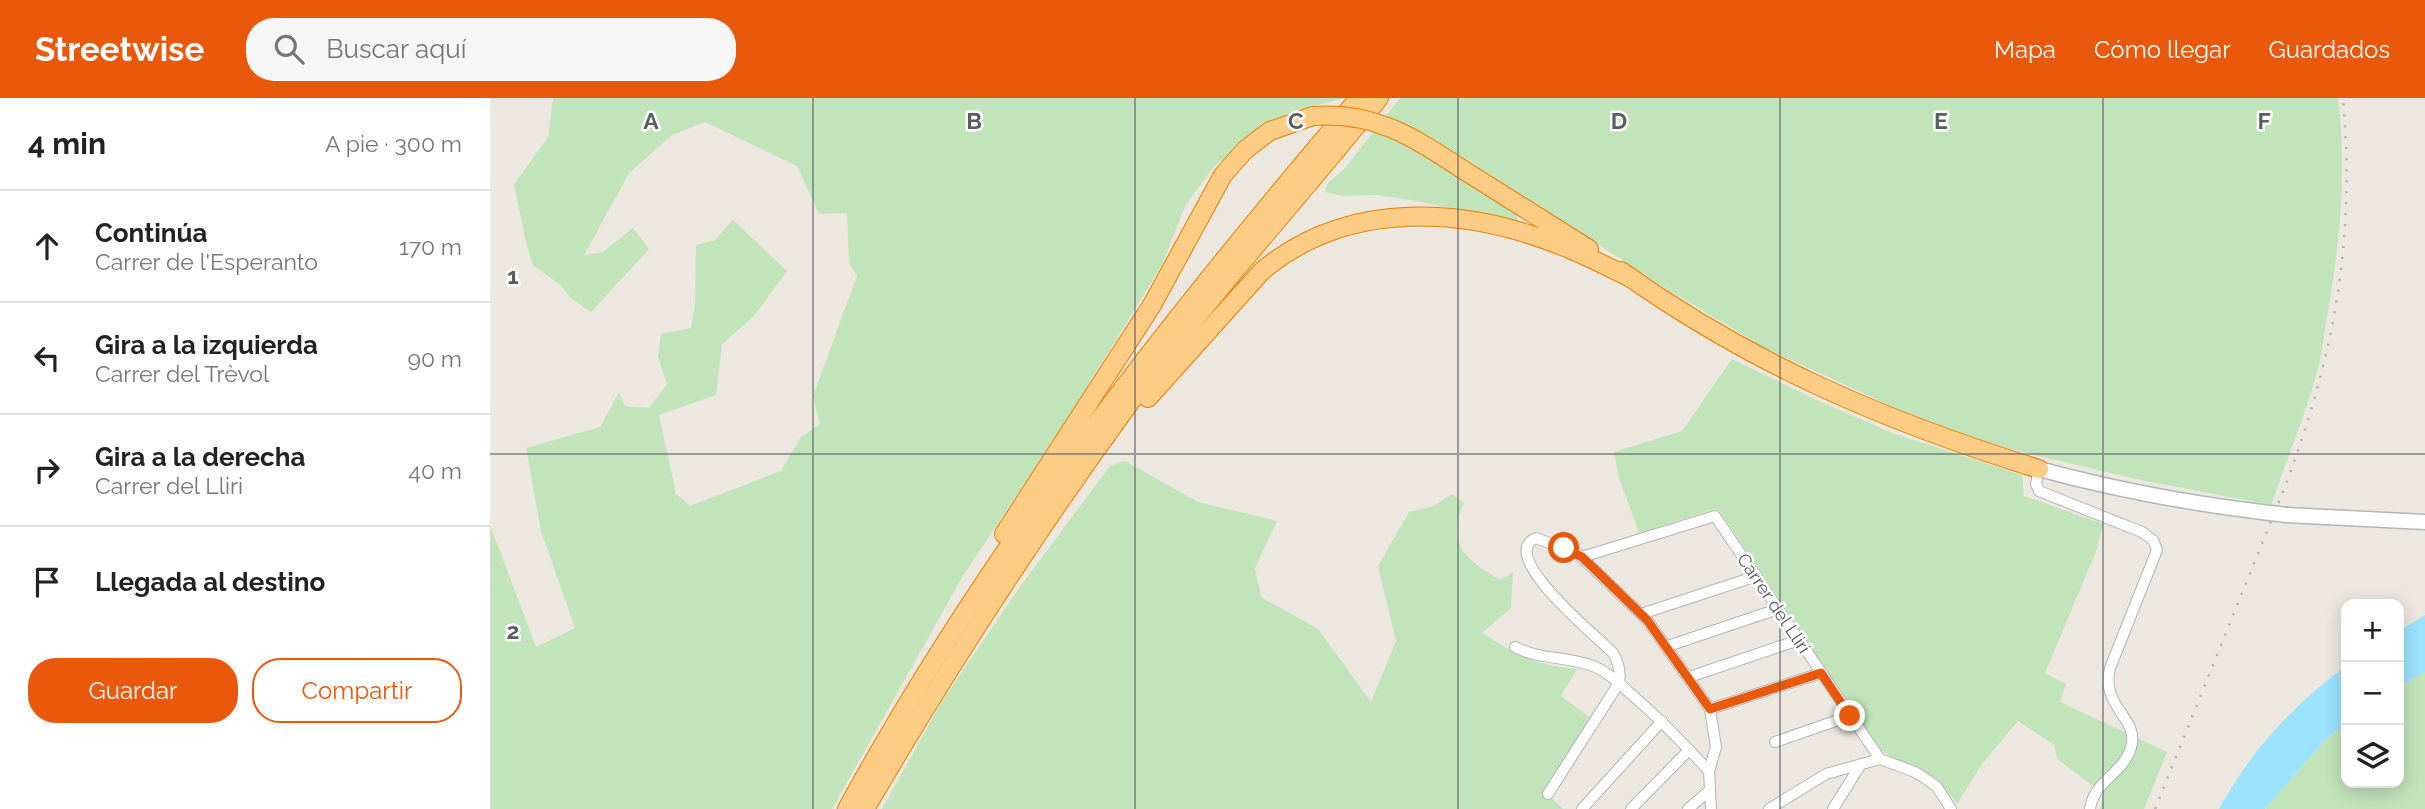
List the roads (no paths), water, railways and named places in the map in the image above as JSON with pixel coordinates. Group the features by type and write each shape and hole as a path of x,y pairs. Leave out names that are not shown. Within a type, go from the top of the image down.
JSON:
{"highway":[{"path":"847,809 881,749 1016,537 1111,402 1259,215 1359,98"},
{"path":"865,809 917,719 983,614 1132,401 1199,314 1379,98"},
{"path":"881,749 902,700 947,622 1152,305 1223,176 1245,150 1270,131 1313,116 1339,115 1373,120 1408,136 1592,250 1720,334 1815,386 1919,429 2039,469"},
{"path":"1064,496 1187,352 1262,271 1279,257 1327,231 1378,219 1437,218 1472,222 1509,229 1568,248 1631,278"}],"main road":[{"path":"2039,469 2194,504 2287,515 2425,522"}],"street":[{"path":"2039,469 2036,484 2039,491 2142,532 2156,545 2155,556 2108,677 2114,702 2132,730 2132,744 2124,764 2096,790 2090,809"},
{"name":"Carrer del Lliri","path":"1582,557 1715,516 1880,759"},
{"path":"1548,794 1619,683 1620,670 1613,653 1548,591 1531,565 1527,547 1529,542 1536,538 1582,557 1641,614 1668,646 1710,709 1716,747 1709,771 1711,809"},
{"path":"1641,614 1757,576"},
{"path":"1668,646 1778,609"},
{"path":"1689,677 1799,640"},
{"path":"1515,647 1544,658 1580,662 1596,667 1619,683 1662,721 1709,771"},
{"path":"1710,709 1821,673"},
{"path":"1775,742 1850,716"},
{"path":"1582,809 1662,721"},
{"path":"1631,809 1689,750"},
{"path":"1769,809 1826,775 1880,759 1926,779 1937,788 1949,808"},
{"path":"1833,809 1861,764"},
{"path":"1688,809 1710,790"}],"water":[{"path":"2425,615 2425,672 2404,683 2404,662 2404,628"},
{"path":"2341,670 2341,727 2324,741 2265,809 2219,809 2245,768 2275,730"}],"railway":[{"path":"2155,809 2288,479 2319,384 2330,338 2344,245 2346,149 2343,98"}]}
